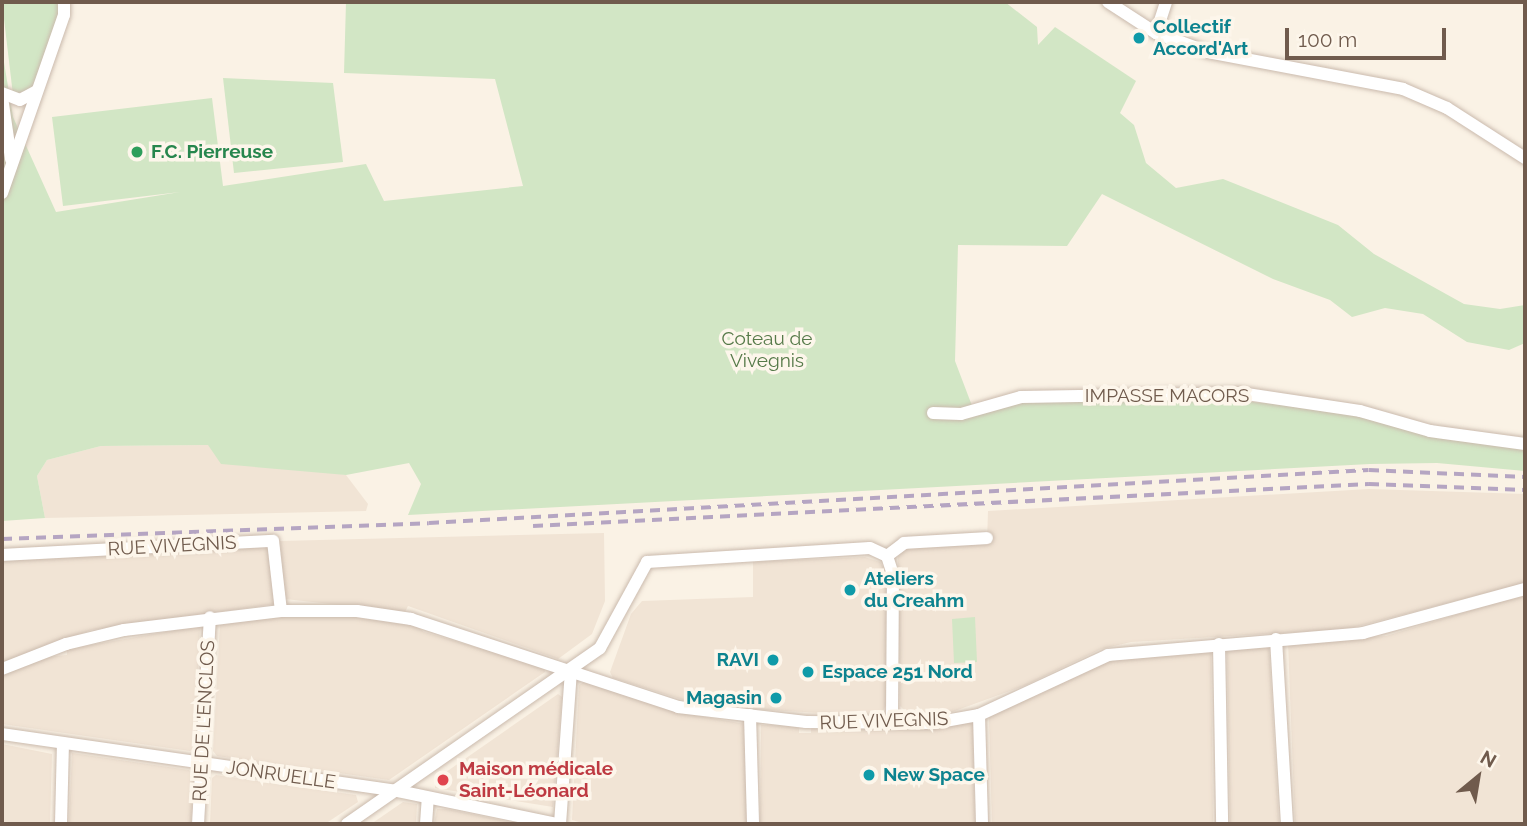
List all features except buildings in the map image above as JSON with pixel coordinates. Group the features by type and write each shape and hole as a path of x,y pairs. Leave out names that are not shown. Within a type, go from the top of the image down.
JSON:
{"street":[{"path":"2,193 64,15 64,2"},
{"path":"1108,2 1156,33 1208,52 1403,89 1447,108 1525,158"},
{"path":"1156,33 1166,2"},
{"path":"12,163 2,95 20,100 37,91"},
{"path":"2,173 12,163"},
{"name":"IMPASSE MACORS","path":"933,413 961,414 1021,397 1240,393 1360,411 1430,431 1525,444"},
{"path":"887,556 904,543 987,538"},
{"name":"RUE VIVEGNIS","path":"2,555 273,541 281,611"},
{"path":"347,824 398,792 600,648 647,562 870,548 887,556 893,574 892,723"},
{"name":"RUE VIVEGNIS","path":"2,669 86,638 210,617 281,611 357,611 411,618 678,706 806,722 934,723 979,715 1108,655 1386,629 1525,589"},
{"name":"RUE DE L'ENCLOS","path":"198,824 210,617"},
{"path":"1276,639 1287,824"},
{"path":"1219,644 1222,824"},
{"path":"559,824 570,670"},
{"path":"750,715 753,824"},
{"path":"979,715 982,824"},
{"name":"JONRUELLE","path":"2,734 398,792 559,824"},
{"path":"61,824 63,743"},
{"path":"426,824 428,798"}],"shaded area":[{"path":"208,445 346,475 368,504 366,511 45,518 37,476 47,460 101,446"},
{"path":"1369,489 1525,494 1525,583 1347,629 1131,642 1101,649 1026,685 952,712 908,714 900,706 898,556 906,547 987,543 988,511"},
{"path":"604,533 605,601 592,634 558,659 408,606 405,612 285,599 280,541"},
{"path":"270,544 276,604 91,630 2,664 2,560"},
{"path":"865,557 880,562 886,571 888,702 880,716 730,708 687,701 613,678 610,672 631,614 642,601 753,597 753,562"},
{"path":"1525,594 1525,824 1295,824 1288,642 1386,636"},
{"path":"279,616 353,617 416,626 424,632 544,667 545,672 389,780 217,756 213,751 220,625"},
{"path":"200,626 194,749 190,751 2,724 2,674 45,657 67,655 67,649"},
{"path":"1227,647 1269,647 1279,824 1230,824"},
{"path":"1211,651 1213,824 992,824 989,717 1103,661"},
{"path":"584,682 689,714 745,724 747,824 586,824 572,820 579,685"},
{"path":"558,694 562,697 553,807 435,788 436,779"},
{"path":"969,721 973,723 975,824 760,824 761,725 799,726 799,733 811,733 811,728 947,727"},
{"path":"2,744 52,754 50,824 2,824"},
{"path":"72,753 189,770 193,775 191,824 69,824"},
{"path":"216,775 356,795 358,802 325,824 210,824 212,778"},
{"path":"403,802 417,804 416,824 371,824"},
{"path":"437,809 447,809 520,824 434,824"}],"green space":[{"path":"2,2 57,2 59,11 36,87 13,95"},
{"name":"Coteau de Vivegnis","path":"346,2 1005,2 1037,27 1038,45 1055,27 1136,81 1120,113 1134,125 1146,163 1176,188 1223,179 1338,225 1374,254 1464,304 1500,309 1525,305 1525,343 1509,350 1467,342 1423,314 1385,308 1352,317 1330,300 1273,279 1102,194 1067,246 958,245 955,361 974,411 1021,397 1232,400 1347,411 1525,448 1525,471 1437,463 1370,464 408,515 421,484 409,463 346,475 221,464 208,445 101,446 47,460 37,476 45,518 2,521 2,50 13,117 56,212 180,192 63,206 52,117 212,98 223,186 366,164 384,201 523,186 495,79 344,73"},
{"path":"223,78 333,83 343,162 234,173"},
{"path":"975,617 977,662 954,663 952,619"}],"railway":[{"path":"2,539 429,523 1369,470 1525,477"},
{"path":"533,526 1369,484 1525,490"}],"place":[{"name":"Collectif Accord'Art","path":"1139,38"},
{"name":"F.C. Pierreuse","path":"137,152"},
{"name":"Ateliers du Creahm","path":"850,590"},
{"name":"RAVI","path":"773,660"},
{"name":"Espace 251 Nord","path":"808,672"},
{"name":"Magasin","path":"776,698"},
{"name":"New Space","path":"869,775"},
{"name":"Maison médicale Saint-Léonard","path":"443,780"}]}
